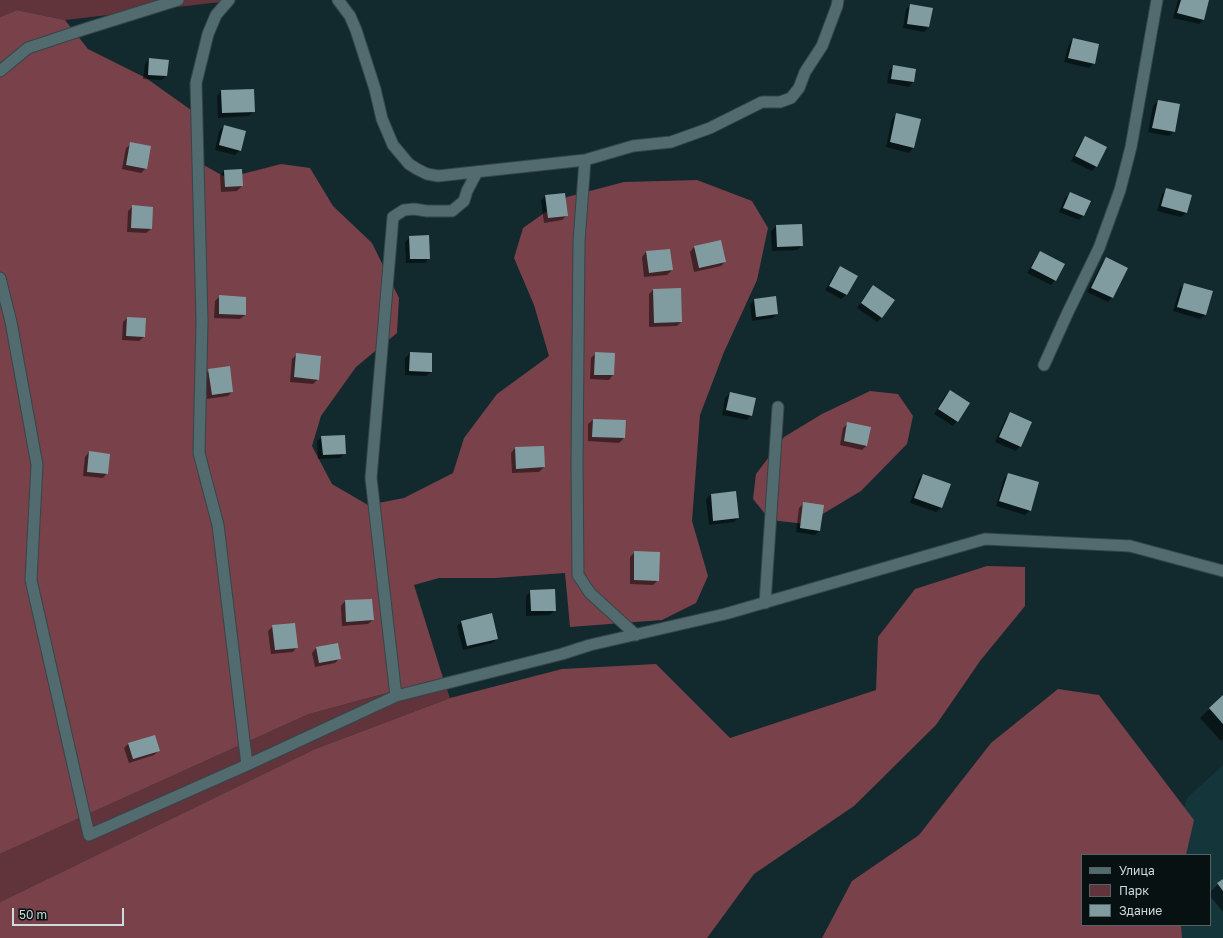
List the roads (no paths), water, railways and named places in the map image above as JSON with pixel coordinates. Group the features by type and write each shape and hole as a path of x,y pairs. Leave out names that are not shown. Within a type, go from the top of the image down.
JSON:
{"street":[{"path":"0,71 28,48 178,0"},
{"path":"229,0 216,15 208,34 196,83 202,321 199,453 218,525 247,765"},
{"path":"338,0 350,16 356,30 382,119 393,145 409,164 427,174 438,176 585,160 633,146 671,142 710,128 762,102 780,102 791,98 799,88 805,72 822,46 838,0"},
{"path":"1044,365 1099,248 1120,190 1131,147 1157,0"},
{"path":"585,160 579,242 577,464 578,575 590,593 636,635"},
{"path":"396,696 371,478 393,217 404,210 414,209 427,211 452,211 464,201 467,191 477,172"},
{"path":"0,278 12,322 37,465 31,580 89,835 247,765 396,696 562,654 590,645 725,614 985,539 1130,546 1223,571"},
{"path":"765,603 778,407"}]}
